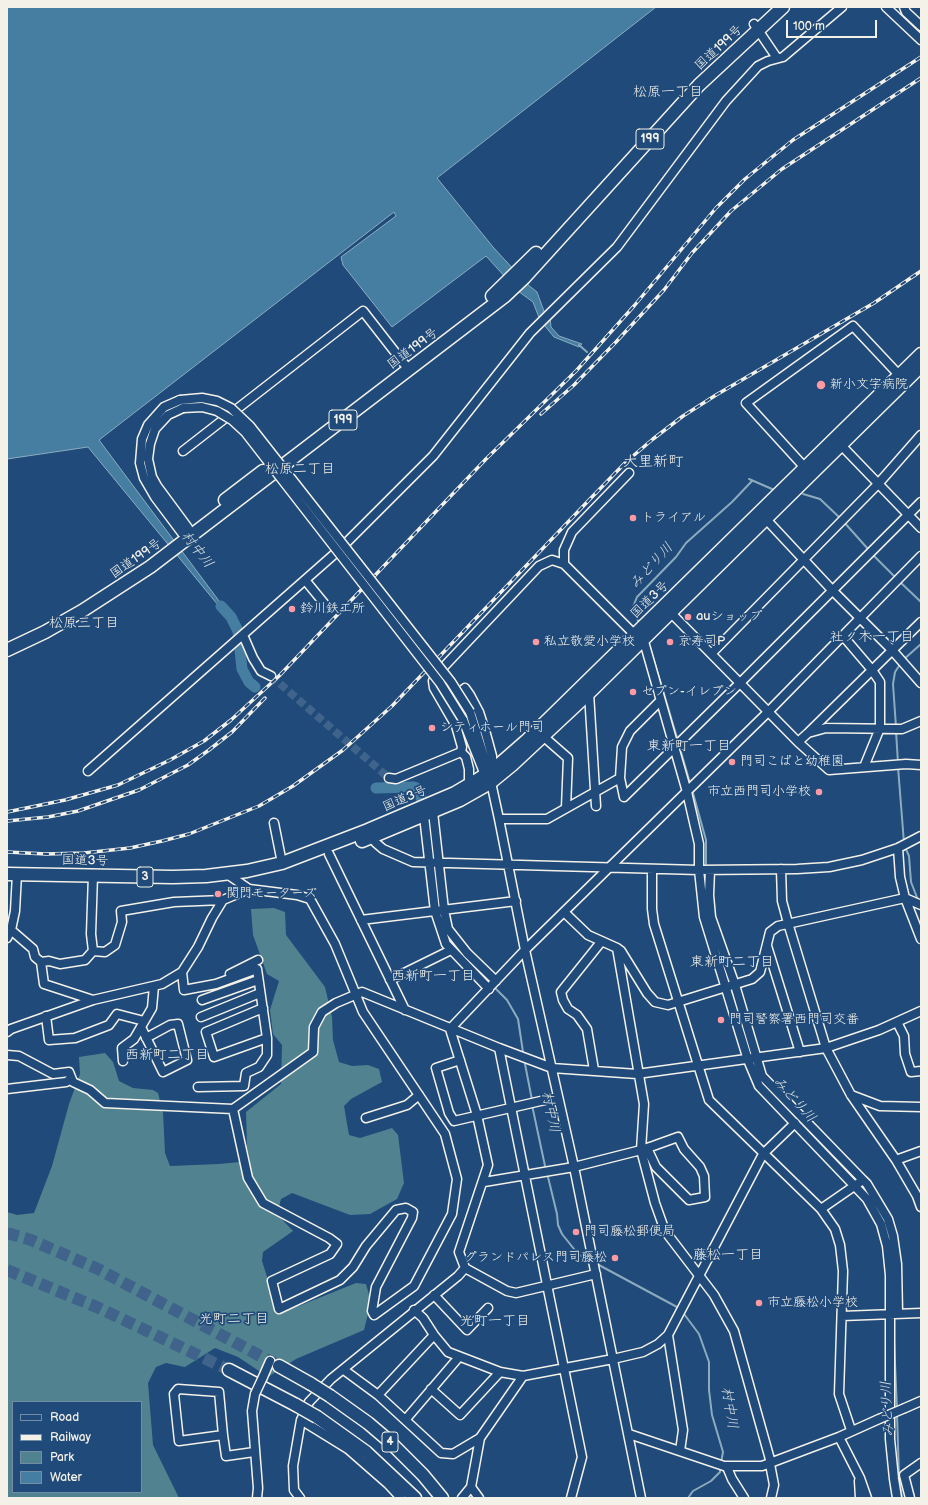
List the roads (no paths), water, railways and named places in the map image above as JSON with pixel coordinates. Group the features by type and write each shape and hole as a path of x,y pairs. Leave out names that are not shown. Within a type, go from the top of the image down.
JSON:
{"highway":[{"name":"国道199号","path":"756,27 772,7"},
{"name":"国道199号","path":"7,650 45,632 95,604 502,293 522,275 695,79 756,27 783,7"},
{"name":"国道3号","path":"282,863 301,862 329,854 490,775 544,737 589,693 638,637 670,612 808,470 917,368 921,354"},
{"name":"国道3号","path":"837,442 899,375 917,368"},
{"name":"国道3号","path":"12,874 165,877 226,874 282,863 428,814 460,800 490,775 638,637 763,516"},
{"name":"国道199号","path":"7,642 110,587 165,551"},
{"name":"4","path":"274,1364 311,1384 368,1423 423,1475 442,1498"},
{"name":"4","path":"229,1370 317,1417 366,1452 415,1498"}],"street":[{"path":"88,771 339,550 433,456 538,326 617,247 726,101 758,66 783,57 842,7"},
{"path":"886,7 921,40"},
{"path":"904,7 906,12 921,26"},
{"path":"756,27 777,58"},
{"path":"183,451 363,311 406,367"},
{"path":"808,470 746,402 853,326 899,375"},
{"path":"183,536 148,487 141,470 140,455 142,439 153,418 164,407 182,404 202,398 217,401 236,412 250,426 451,682 470,712 490,775"},
{"path":"182,404 217,411 226,415 242,429 440,682 463,720 490,775"},
{"path":"712,653 878,484 921,435"},
{"path":"837,442 921,528"},
{"path":"564,564 564,550 572,532 629,472"},
{"path":"660,701 630,731 622,747 620,778 624,796 833,591 921,502"},
{"path":"763,516 920,681"},
{"path":"450,1029 525,950 565,913 768,712 921,556"},
{"path":"461,752 462,747 460,738 445,704 433,685 433,681 539,566 552,560 564,564 645,645 687,792 699,844 699,870 704,917 748,1060 759,1086 867,1199 881,1224 887,1246 890,1275 889,1313 891,1457 897,1498"},
{"path":"305,580 328,608"},
{"path":"670,612 798,742 829,770 906,764 921,765"},
{"path":"798,742 921,622"},
{"path":"243,635 253,658 261,671 271,676"},
{"path":"843,636 872,670 880,682 880,728 864,768"},
{"path":"445,704 465,688 480,712 490,775 525,950 574,1167 641,1498"},
{"path":"589,693 596,806"},
{"path":"808,733 826,728 902,729 921,721"},
{"path":"544,737 568,758 566,808"},
{"path":"389,778 396,779 461,752"},
{"path":"461,752 466,757 469,769 469,785"},
{"path":"499,819 547,820 620,778"},
{"path":"428,814 428,862 435,911 446,944 489,989"},
{"path":"428,814 438,863 448,929 456,940 496,981"},
{"path":"274,823 282,863"},
{"path":"369,834 383,849 413,862 612,866 699,870 829,867 862,860 902,846 921,836"},
{"path":"902,846 900,877 905,898 921,939"},
{"path":"329,854 405,1010"},
{"path":"652,869 652,909 654,924 709,1100 821,1209 835,1230 840,1245 843,1271 839,1394 851,1430"},
{"path":"781,869 782,900 826,1048 850,1095 896,1160 919,1196 921,1207"},
{"path":"710,870 709,895 711,917 735,985 762,1076 863,1180 880,1203 894,1236 897,1264 898,1313"},
{"path":"12,874 17,897 9,934 33,949 35,957 41,962 44,984 93,1000"},
{"path":"226,874 249,889 297,895 310,899 335,944 363,1012 445,1134 457,1179 452,1214 414,1286 374,1315 372,1310 376,1287 403,1238 412,1218 413,1212 406,1208 396,1210 366,1246 353,1267 340,1280 279,1309 272,1281 330,1254 337,1244 329,1238 263,1204 248,1178 233,1109"},
{"path":"41,962 49,961 60,964 85,960 93,951 91,934 93,875"},
{"path":"93,951 105,952 114,945 122,922 122,911 174,902 224,900 249,889"},
{"path":"565,913 588,935 621,951 647,993 655,1002 668,1005 752,979 760,972 766,943 770,932 778,926 905,898 921,905"},
{"path":"7,1032 11,1029 93,1000 162,984 182,972 198,947 212,918 224,900"},
{"path":"361,920 516,901"},
{"path":"594,1070 587,1029 577,1015 568,1009 561,992 601,942"},
{"path":"766,943 800,1052"},
{"path":"617,948 637,1074 644,1104 644,1149 655,1203 666,1231 698,1276 714,1295 734,1331 771,1464 774,1485 771,1498"},
{"path":"390,980 451,950"},
{"path":"208,985 258,960"},
{"path":"182,972 184,990 208,985 257,969 263,1008 267,1038 267,1054 259,1067 246,1073 244,1086 198,1087"},
{"path":"202,1000 258,980"},
{"path":"123,1061 122,1048 134,1039 152,1008 154,986"},
{"path":"7,1055 19,1056 53,1074 69,1072 71,1079 90,1090 105,1103 233,1109 313,1052 314,1028 322,1012 336,1003 356,996 362,992 450,1029 552,1068 637,1074 757,1059 826,1048 897,1022 921,1011"},
{"path":"202,1017 260,993"},
{"path":"263,1008 206,1032 214,1057 267,1038"},
{"path":"46,1016 49,1040 75,1038 109,1025 117,1014 143,1024"},
{"path":"897,1022 904,1036 905,1054 911,1072 921,1071"},
{"path":"143,1024 150,1046 163,1072 187,1060 178,1024 170,1025 146,1038"},
{"path":"450,1029 477,1115 488,1165 484,1182 460,1252 465,1268 507,1291 516,1293 596,1271"},
{"path":"498,1048 582,1457 571,1498"},
{"path":"460,1060 436,1068 449,1113 454,1121 558,1097"},
{"path":"7,1089 66,1082 71,1079"},
{"path":"366,1118 407,1105 419,1095"},
{"path":"850,1095 880,1106 921,1107"},
{"path":"414,1310 423,1318 434,1335 448,1352 500,1372 523,1376 643,1352 658,1344 668,1335 764,1154 795,1123"},
{"path":"484,1182 574,1167 644,1149 678,1137 684,1149 700,1167 704,1176 705,1197 689,1200 656,1167 644,1149"},
{"path":"896,1160 921,1151"},
{"path":"821,1209 863,1180"},
{"path":"300,1498 294,1490 293,1466 301,1420 309,1402 331,1379 344,1370 414,1310 458,1276 465,1268"},
{"path":"434,1295 467,1330 488,1308"},
{"path":"842,1316 889,1313 921,1313"},
{"path":"378,1395 434,1335"},
{"path":"668,1335 683,1430 680,1451"},
{"path":"406,1419 459,1357"},
{"path":"257,1498 258,1488 252,1411 255,1394 263,1377 274,1364"},
{"path":"344,1370 378,1395 406,1419 441,1453 453,1454 480,1438"},
{"path":"431,1390 460,1416 500,1372"},
{"path":"462,1498 471,1487 480,1438 523,1376"},
{"path":"223,1434 178,1441 174,1394 178,1389 218,1392 226,1456 254,1452"},
{"path":"629,1434 723,1465 771,1464 839,1437 851,1430 921,1401"},
{"path":"301,1420 348,1449 388,1484 401,1498"},
{"path":"839,1437 860,1478 867,1498"},
{"path":"910,1498 904,1475 921,1463"},
{"path":"723,1465 744,1498"},
{"path":"860,1478 858,1484 860,1498"},
{"path":"471,1487 479,1498"}],"water":[{"path":"7,7 656,7 437,178 493,247 527,284 537,292 545,314 550,317 551,327 559,336 582,344 579,347 554,337 540,320 533,302 518,291 486,256 392,327 343,265 341,257 396,216 394,212 99,440 231,617 227,616 88,447 7,459"}],"waterway":[{"path":"579,345 587,352"},
{"path":"749,479 772,489"},
{"name":"みどり川","path":"638,621 633,607 637,597 676,557 686,543 732,502 752,481"},
{"path":"803,494 820,499 840,518"},
{"path":"843,521 868,549"},
{"path":"872,554 896,578"},
{"path":"899,581 921,602"},
{"name":"村中川","path":"221,606 231,617 238,631 242,669 249,682 255,687"},
{"path":"903,660 921,644"},
{"name":"みどり川","path":"650,647 678,741"},
{"path":"896,727 893,684 895,672 901,663"},
{"path":"896,731 898,763"},
{"name":"みどり川","path":"679,745 690,783"},
{"path":"898,767 904,843"},
{"name":"村中川","path":"376,788 414,787 418,789 421,798"},
{"name":"みどり川","path":"693,793 706,840 706,864"},
{"name":"村中川","path":"429,822 434,857"},
{"path":"905,847 909,856 911,882 918,900"},
{"name":"みどり川","path":"705,875 705,889"},
{"name":"村中川","path":"447,934 461,952"},
{"name":"村中川","path":"468,960 490,983"},
{"name":"みどり川","path":"726,972 729,981"},
{"name":"村中川","path":"496,989 507,1000 518,1019 523,1052"},
{"name":"みどり川","path":"732,990 738,1009"},
{"name":"村中川","path":"525,1064 532,1100"},
{"name":"村中川","path":"532,1105 545,1166"},
{"name":"みどり川","path":"794,1115 852,1175"},
{"name":"村中川","path":"548,1177 557,1214 558,1225 562,1234 578,1254 591,1262"},
{"name":"みどり川","path":"863,1186 866,1191"},
{"name":"村中川","path":"597,1264 677,1307"},
{"name":"村中川","path":"684,1314 699,1334 709,1362 709,1390 712,1415 723,1452 721,1463"},
{"name":"みどり川","path":"894,1340 897,1409"},
{"name":"みどり川","path":"897,1414 899,1476 902,1498"},
{"name":"村中川","path":"688,1498 693,1491 711,1481 720,1472 720,1467"}],"tunnel":[{"path":"271,676 389,778"},
{"path":"7,1233 31,1240 98,1269 279,1366"},
{"path":"7,1270 99,1308 229,1370"}],"railway":[{"path":"7,812 65,800 118,785 170,760 204,741 231,720 279,676 486,459 576,371 634,306 716,208 745,179 793,140 921,57"},
{"path":"541,414 574,385 616,342 664,290 692,253 731,211 782,169 921,78"},
{"path":"7,852 46,854 84,853 130,848 162,841 189,834 259,806 293,786 343,750 392,706 626,462 653,439 683,416 716,395 874,303 921,271"},
{"path":"7,821 48,817 78,811 139,790 188,765 209,750 232,732 265,698"}],"place":[{"name":"新小文字病院","path":"821,385"},
{"name":"トライアル","path":"633,518"},
{"name":"鈴川鉄工所","path":"292,609"},
{"name":"auショップ","path":"688,617"},
{"name":"私立敬愛小学校","path":"536,642"},
{"name":"京寿司P","path":"670,642"},
{"name":"セブン-イレブン","path":"633,692"},
{"name":"シティホール門司","path":"432,728"},
{"name":"門司こばと幼稚園","path":"732,762"},
{"name":"市立西門司小学校","path":"819,792"},
{"name":"関門モーターズ","path":"218,894"},
{"name":"門司警察署西門司交番","path":"721,1020"},
{"name":"門司藤松郵便局","path":"576,1232"},
{"name":"グランドパレス門司藤松","path":"615,1258"},
{"name":"市立藤松小学校","path":"759,1303"}],"district":[{"name":"松原一丁目","path":"668,92"},
{"name":"大里新町","path":"653,462"},
{"name":"松原二丁目","path":"300,469"},
{"name":"松原三丁目","path":"84,623"},
{"name":"社ノ木一丁目","path":"872,637"},
{"name":"東新町一丁目","path":"689,746"},
{"name":"東新町二丁目","path":"732,962"},
{"name":"西新町一丁目","path":"433,976"},
{"name":"西新町二丁目","path":"167,1055"},
{"name":"藤松一丁目","path":"728,1255"},
{"name":"光町二丁目","path":"234,1319"},
{"name":"光町一丁目","path":"495,1321"}]}
